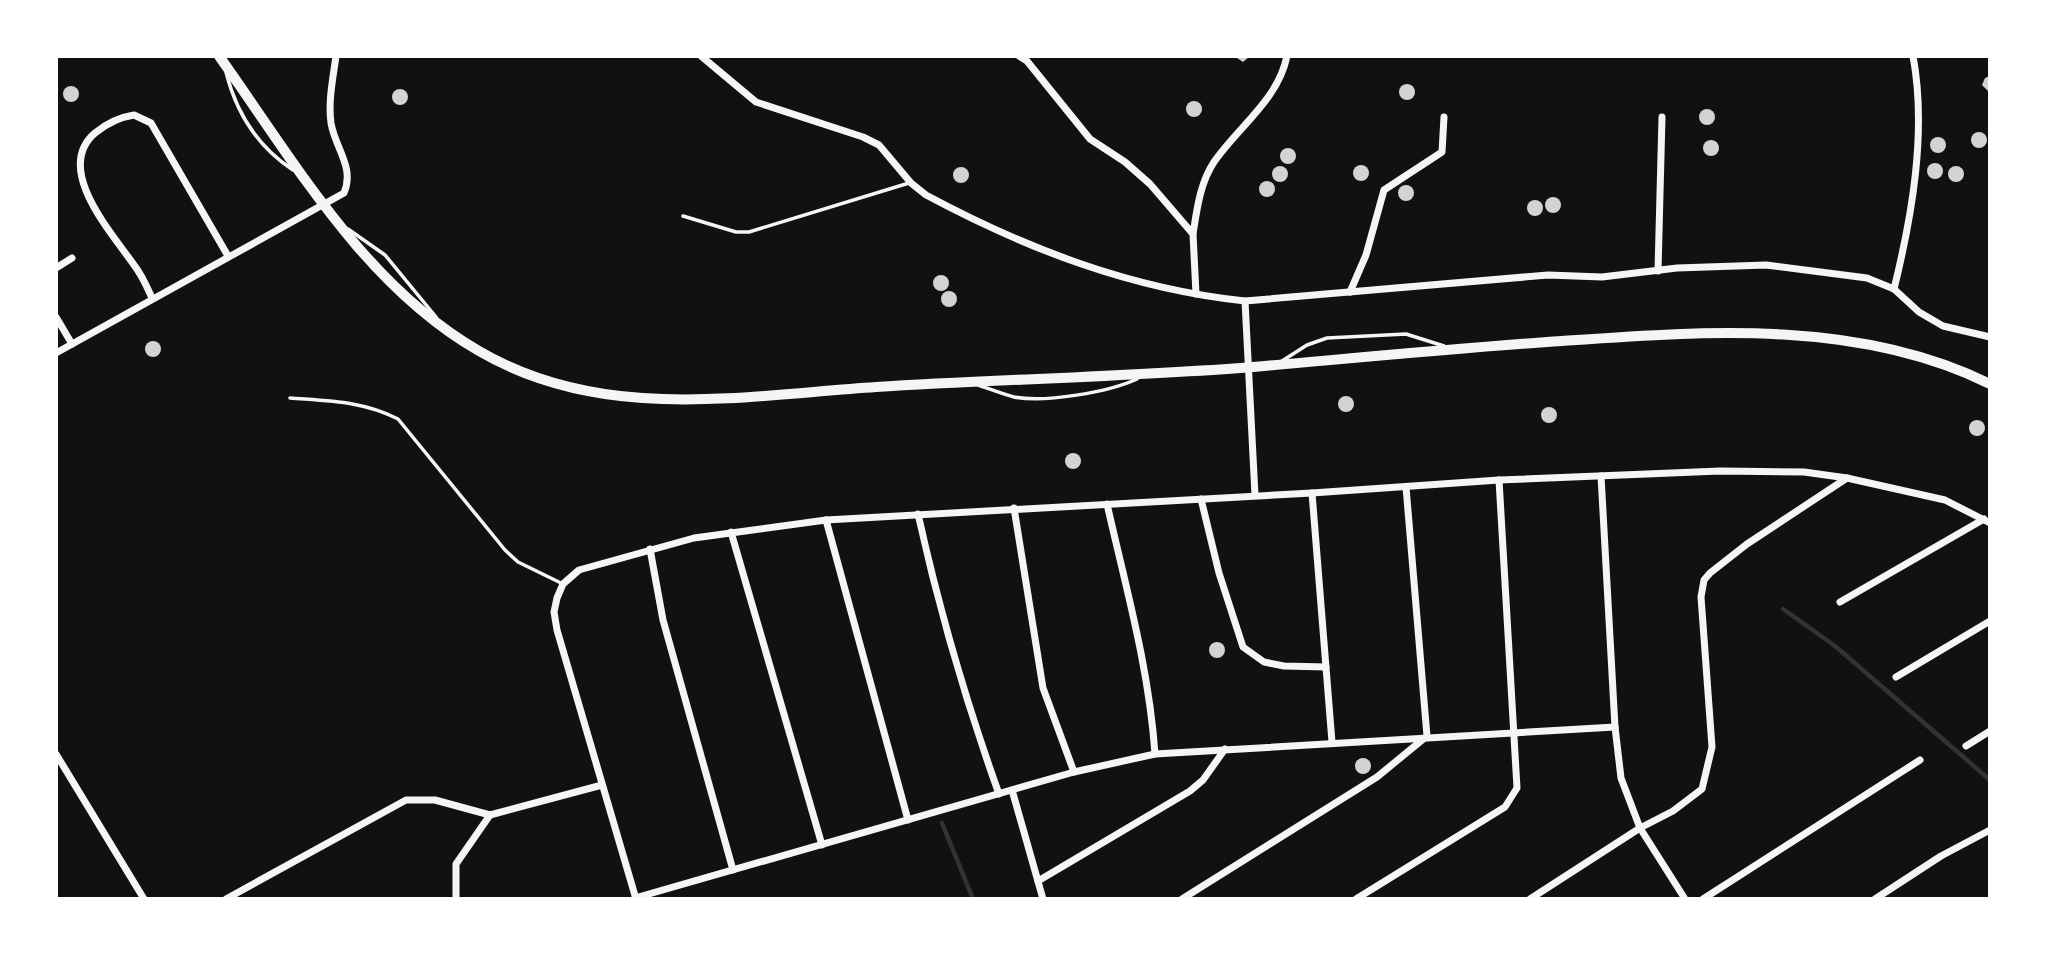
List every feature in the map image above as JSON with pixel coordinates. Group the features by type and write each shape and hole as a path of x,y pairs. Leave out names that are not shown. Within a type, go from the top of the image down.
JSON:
{"main road":[{"path":"221,59 326,204 390,283 444,330 507,367 597,394 634,400 671,401 967,381 1250,367 1448,348 1640,335 1738,333 1858,343 1934,361 1990,384"}],"street":[{"path":"56,353 344,193 348,169 335,139 330,110 336,56"},
{"path":"701,56 756,102 863,137 878,145 911,183 944,205 1043,251 1128,280 1196,294 1245,300 1548,275 1602,277 1720,266 1792,266 1867,278 1894,289 1919,312 1943,326 1990,337"},
{"path":"1018,56 1027,61 1090,139 1125,162 1150,184 1193,234"},
{"path":"1196,294 1193,234 1199,198 1207,174 1277,86 1287,56"},
{"path":"1894,289 1908,225 1917,128 1913,56"},
{"path":"152,298 136,267 120,249 99,214 80,172 81,151 100,129 134,115 151,123 229,256"},
{"path":"1350,292 1366,255 1384,190 1443,152 1444,117"},
{"path":"1658,271 1662,117"},
{"path":"56,268 72,258"},
{"path":"1245,300 1255,495"},
{"path":"56,317 72,344"},
{"path":"1615,727 1155,754 1074,772 636,899 601,785 554,612 563,584 579,570 650,549 731,532 826,520 918,514 1312,494 1499,480 1792,471 1847,478 1945,500 1987,521"},
{"path":"1601,476 1615,727 1622,778 1640,828 1685,899"},
{"path":"1530,899 1640,828 1692,799 1702,789 1710,766 1712,747 1701,597 1704,580 1747,544 1847,478"},
{"path":"1356,899 1505,807 1517,788 1499,480"},
{"path":"1406,487 1427,736"},
{"path":"1312,494 1332,742"},
{"path":"1201,499 1219,573 1242,648 1264,663 1326,667"},
{"path":"1107,504 1140,637 1152,701 1155,754"},
{"path":"1014,508 1043,688 1074,772"},
{"path":"918,514 935,591 973,723 999,794"},
{"path":"826,520 908,820"},
{"path":"1840,602 1987,521"},
{"path":"731,532 822,845"},
{"path":"650,549 663,620 733,870"},
{"path":"1896,677 1990,621"},
{"path":"1966,746 1990,731"},
{"path":"1182,899 1377,777 1427,736"},
{"path":"1038,881 1190,790 1203,780 1225,749"},
{"path":"56,754 145,899"},
{"path":"1703,899 1920,760"},
{"path":"226,899 406,800 435,800 490,815 601,785"},
{"path":"1012,790 1043,899"},
{"path":"456,899 456,864 490,815"},
{"path":"1875,899 1941,856 1990,830"}],"lane":[{"path":"221,59 234,102 249,126 273,154 309,181"},
{"path":"683,216 736,232 748,232 911,183"},
{"path":"1277,365 1307,345 1327,338 1415,334 1448,348"},
{"path":"967,381 1016,397 1033,398 1114,389 1152,372"},
{"path":"290,398 355,402 398,419 506,550 518,562 563,584"}],"building":[{"path":"1234,56 1250,56 1243,62"},
{"path":"1990,76 1990,93 1982,85 1985,78"},
{"path":"1407,84 1413,86 1413,98 1407,100 1401,98 1399,92 1401,86"},
{"path":"71,86 77,88 77,100 71,102 65,100 63,94 65,88"},
{"path":"400,89 406,91 406,103 400,105 394,103 392,97 394,91"},
{"path":"1194,101 1200,103 1200,115 1194,117 1188,115 1186,109 1188,103"},
{"path":"1707,109 1713,111 1713,123 1707,125 1701,123 1699,117 1701,111"},
{"path":"1979,132 1985,134 1985,146 1979,148 1973,146 1971,140 1973,134"},
{"path":"1938,137 1944,139 1944,151 1938,153 1932,151 1930,145 1932,139"},
{"path":"1711,140 1717,142 1717,154 1711,156 1705,154 1703,148 1705,142"},
{"path":"1288,148 1294,150 1294,162 1288,164 1282,162 1280,156 1282,150"},
{"path":"1935,163 1941,165 1941,177 1935,179 1929,177 1927,171 1929,165"},
{"path":"1361,165 1367,167 1367,179 1361,181 1355,179 1353,173 1355,167"},
{"path":"1280,166 1286,168 1286,180 1280,182 1274,180 1272,174 1274,168"},
{"path":"1956,166 1962,168 1962,180 1956,182 1950,180 1948,174 1950,168"},
{"path":"961,167 967,169 967,181 961,183 955,181 953,175 955,169"},
{"path":"1267,181 1273,183 1273,195 1267,197 1261,195 1259,189 1261,183"},
{"path":"1406,185 1412,187 1412,199 1406,201 1400,199 1398,193 1400,187"},
{"path":"1553,197 1559,199 1559,211 1553,213 1547,211 1545,205 1547,199"},
{"path":"1535,200 1541,202 1541,214 1535,216 1529,214 1527,208 1529,202"},
{"path":"941,275 947,277 947,289 941,291 935,289 933,283 935,277"},
{"path":"949,291 955,293 955,305 949,307 943,305 941,299 943,293"},
{"path":"153,341 159,343 159,355 153,357 147,355 145,349 147,343"},
{"path":"1346,396 1352,398 1352,410 1346,412 1340,410 1338,404 1340,398"},
{"path":"1549,407 1555,409 1555,421 1549,423 1543,421 1541,415 1543,409"},
{"path":"1977,420 1983,422 1983,434 1977,436 1971,434 1969,428 1971,422"},
{"path":"1073,453 1079,455 1079,467 1073,469 1067,467 1065,461 1067,455"},
{"path":"1217,642 1223,644 1223,656 1217,658 1211,656 1209,650 1211,644"},
{"path":"1363,758 1369,760 1369,772 1363,774 1357,772 1355,766 1357,760"}],"waterway":[{"path":"1783,609 1835,646 1990,780"},
{"path":"942,823 973,899"}]}
